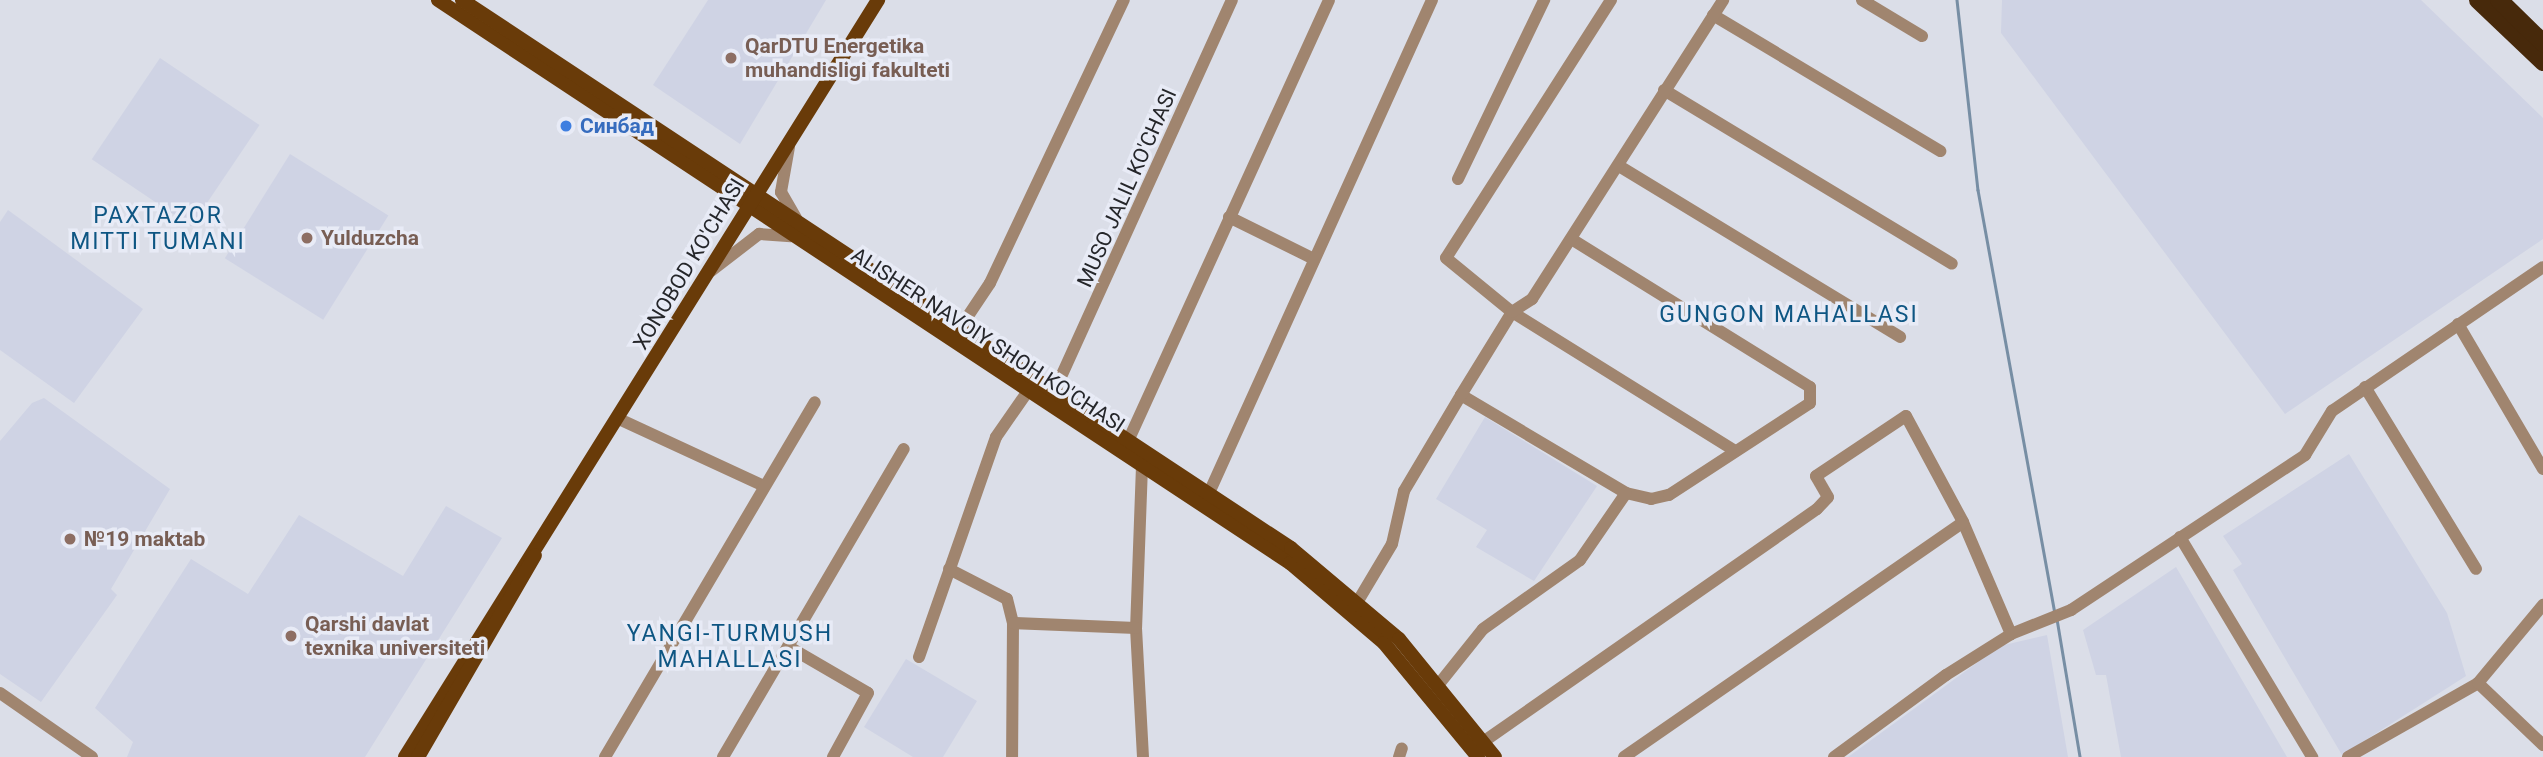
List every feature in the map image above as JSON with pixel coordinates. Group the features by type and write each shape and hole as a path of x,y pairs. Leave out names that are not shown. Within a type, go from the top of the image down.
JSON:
{"highway":[{"path":"2478,0 2543,62"},
{"path":"2499,0 2543,43"}],"main road":[{"name":"ALISHER NAVOIY SHOH KO'CHASI","path":"438,0 755,195 796,230 1028,391 1290,563 1346,608 1422,686 1478,757"},
{"name":"ALISHER NAVOIY SHOH KO'CHASI","path":"462,0 747,208 796,230 960,328 1209,493 1358,601 1439,684 1495,757"},
{"name":"XONOBOD KO'CHASI","path":"405,757 537,551 878,0"},
{"name":"XONOBOD KO'CHASI","path":"418,757 537,551"}],"street":[{"path":"960,328 990,283 1124,0"},
{"name":"MUSO JALIL KO'CHASI","path":"1055,390 1232,0"},
{"path":"1129,439 1329,0"},
{"path":"1209,493 1432,0"},
{"path":"1458,179 1544,0"},
{"path":"1611,0 1446,258 1511,312 1735,451"},
{"path":"1358,601 1392,544 1404,491 1511,312 1532,299 1723,0"},
{"path":"1862,0 1922,36"},
{"path":"1713,15 1940,151"},
{"path":"1664,90 1952,264"},
{"path":"708,273 759,234 796,230 781,192 792,137"},
{"path":"1619,166 1900,337"},
{"path":"1229,217 1314,259"},
{"path":"1461,395 1626,493 1651,499 1669,495 1810,403 1810,387 1571,239"},
{"path":"1834,757 2011,634 2038,627 2071,610 2305,455 2332,411 2543,267"},
{"path":"2458,324 2542,464"},
{"path":"2365,387 2476,569"},
{"path":"919,657 996,437 1028,391"},
{"path":"605,757 815,402"},
{"path":"1483,742 1817,509 1828,497 1816,476 1906,416 1963,522 2011,634"},
{"path":"619,419 764,486"},
{"path":"1101,439 1110,426"},
{"path":"723,757 904,449"},
{"path":"1142,466 1136,628 1143,757"},
{"path":"1439,684 1483,629 1580,560 1626,493"},
{"path":"1624,757 1963,522"},
{"path":"2179,537 2312,757"},
{"path":"949,569 1001,593 1013,623 1012,757"},
{"path":"2347,757 2478,683 2541,612"},
{"path":"1013,623 1136,628"},
{"path":"789,647 868,693 833,757"},
{"path":"2478,683 2543,745"},
{"path":"0,693 92,757"}],"shaded area":[{"name":"QarDTU Energetika muhandisligi fakulteti","path":"708,0 826,0 740,144 653,85"},
{"path":"2002,0 2421,0 2543,118 2543,239 2285,414 2001,33"},
{"path":"160,58 259,125 191,226 92,159"},
{"name":"Yulduzcha","path":"290,154 388,215 323,320 225,258"},
{"path":"8,210 143,309 74,403 0,350 0,222"},
{"name":"№19 maktab","path":"44,398 170,489 111,589 117,595 41,702 0,674 0,441 32,403"},
{"path":"1485,417 1597,486 1534,581 1476,547 1487,530 1436,499"},
{"path":"2349,454 2447,613 2466,676 2342,755 2233,570 2242,564 2223,536"},
{"name":"Qarshi davlat texnika universiteti","path":"446,506 502,538 365,757 127,757 133,742 95,708 191,559 248,594 299,515 403,576"},
{"path":"2176,567 2287,757 2121,757 2106,675 2096,675 2083,630"},
{"path":"2047,635 2068,757 1848,757 2000,646"},
{"path":"906,659 977,701 943,757 913,757 864,727"}],"waterway":[{"path":"1957,0 1978,190 2055,612"},
{"path":"2057,619 2080,757"}],"place":[{"name":"QarDTU Energetika muhandisligi fakulteti","path":"731,58"},
{"name":"Синбад","path":"566,126"},
{"name":"Yulduzcha","path":"307,238"},
{"name":"№19 maktab","path":"70,539"},
{"name":"Qarshi davlat texnika universiteti","path":"291,636"}],"district":[{"name":"PAXTAZOR MITTI TUMANI","path":"158,229"},
{"name":"GUNGON MAHALLASI","path":"1789,315"},
{"name":"YANGI-TURMUSH MAHALLASI","path":"730,647"}]}
